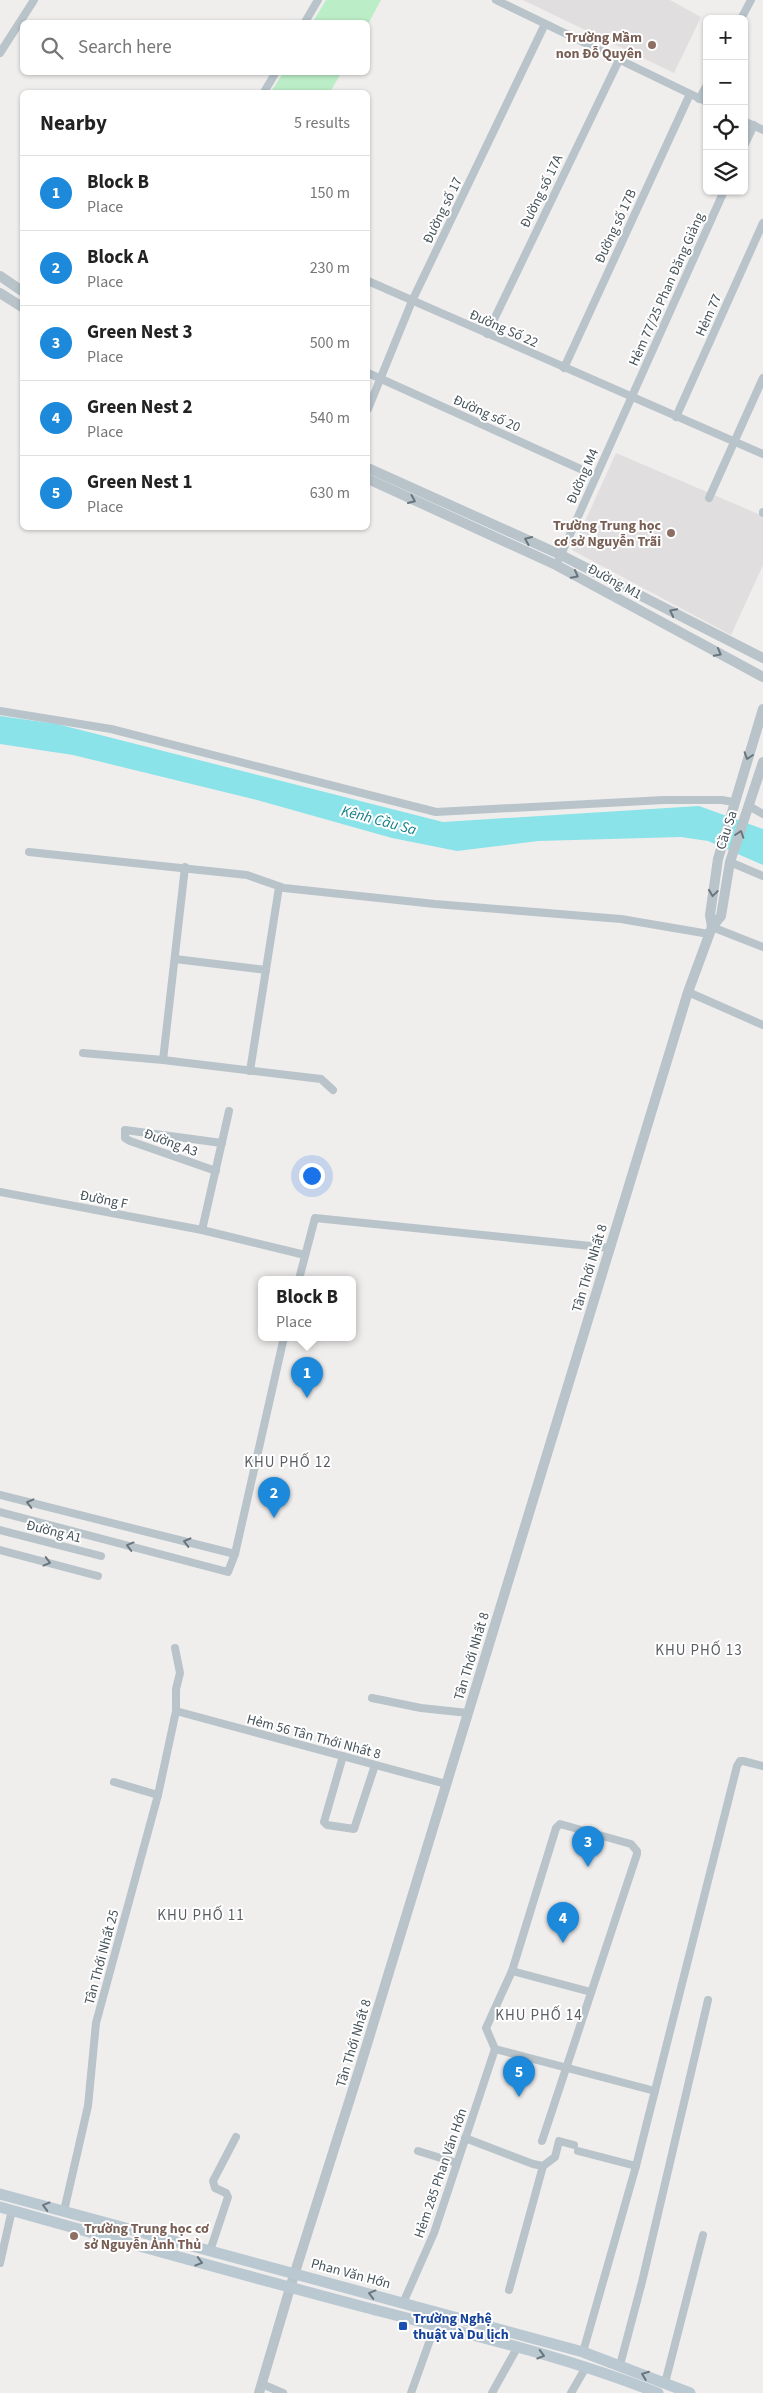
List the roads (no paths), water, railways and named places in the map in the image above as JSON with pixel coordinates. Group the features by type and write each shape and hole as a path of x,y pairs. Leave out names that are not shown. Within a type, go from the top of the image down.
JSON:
{"main road":[{"name":"Phan Văn Hớn","path":"0,2194 582,2352 690,2393"},
{"path":"0,2207 290,2288 586,2367 658,2393"}],"street":[{"path":"21,20 34,0"},
{"path":"306,20 318,0"},
{"path":"496,0 703,101"},
{"path":"743,15 751,0"},
{"path":"0,53 20,22"},
{"name":"Đường số 17","path":"370,405 412,301 545,24"},
{"name":"Đường số 17A","path":"486,334 618,60"},
{"path":"265,90 274,75"},
{"name":"Đường số 17B","path":"564,368 690,94"},
{"path":"748,123 763,130"},
{"path":"748,138 754,125"},
{"name":"Hẻm 77/25 Phan Đăng Giảng","path":"631,397 722,195"},
{"name":"Hẻm 77","path":"676,417 763,223"},
{"path":"0,276 20,290"},
{"name":"Đường Số 22","path":"370,282 763,454"},
{"path":"0,293 20,306"},
{"name":"Đường số 20","path":"370,374 596,476"},
{"path":"709,498 763,378"},
{"name":"Đường M4","path":"556,565 631,397"},
{"name":"Đường M1","path":"370,469 561,555 763,658"},
{"name":"Đường M1","path":"370,481 556,565 763,677"},
{"name":"Cầu Sa","path":"718,859 733,802 763,709"},
{"path":"0,711 111,729 436,812 664,800 722,800 733,802"},
{"name":"Cầu Sa","path":"730,862 763,762"},
{"path":"749,806 763,814"},
{"path":"29,852 247,875 279,887 435,904 621,919 711,931 763,947"},
{"name":"Tân Thới Nhất 8","path":"711,931 710,915 718,859"},
{"path":"730,862 763,876"},
{"name":"Tân Thới Nhất 8","path":"261,2388 294,2274 468,1713 688,992 711,931 721,916 730,862"},
{"path":"163,1060 185,867"},
{"path":"250,1070 279,887"},
{"path":"175,959 266,970"},
{"path":"688,992 763,1025"},
{"path":"83,1053 163,1060 321,1079 333,1090"},
{"path":"202,1230 229,1111"},
{"name":"Đường A3","path":"216,1171 130,1141 125,1138 125,1130 222,1143"},
{"name":"Đường F","path":"0,1192 202,1230 306,1255"},
{"path":"300,1276 315,1218 610,1248"},
{"path":"0,1512 228,1572 235,1554 283,1341"},
{"path":"0,1495 235,1554"},
{"name":"Đường A1","path":"0,1530 101,1556"},
{"path":"0,1550 98,1576"},
{"name":"Tân Thới Nhất 25","path":"64,2211 88,2106 96,2023 158,1795 176,1711 176,1689 180,1673 175,1648"},
{"path":"372,1698 421,1708 468,1713"},
{"name":"Hẻm 56 Tân Thới Nhất 8","path":"176,1711 446,1784"},
{"path":"343,1756 324,1822 327,1825 354,1829 375,1765"},
{"path":"582,2352 636,2166 737,1766 740,1761 743,1761 763,1766"},
{"path":"114,1782 158,1795"},
{"path":"542,2141 566,2068 591,1992 637,1851 631,1844 567,1824 560,1824 556,1828 512,1970 486,2028 495,2049 566,2068 655,2091"},
{"path":"512,1970 591,1992"},
{"path":"620,2365 644,2273 708,2000"},
{"name":"Hẻm 285 Phan Văn Hớn","path":"403,2303 434,2233 495,2049"},
{"path":"210,2251 228,2197 226,2193 215,2188 213,2181 236,2137"},
{"path":"466,2138 533,2164 543,2166"},
{"path":"509,2290 543,2166 555,2157 559,2141 636,2166"},
{"path":"418,2151 457,2163"},
{"path":"0,2263 12,2210"},
{"path":"665,2383 703,2235"},
{"path":"411,2393 435,2326"},
{"path":"492,2393 518,2348"},
{"path":"570,2393 586,2367"},
{"path":"261,2388 283,2393"}],"water":[{"name":"Kênh Cầu Sa","path":"0,716 57,724 443,822 699,806 763,829 763,865 708,841 681,837 538,841 457,851 392,838 257,800 73,755 0,744"}],"place":[{"name":"Trường Mầm non Đỗ Quyên","path":"652,45"},
{"name":"Trường Trung học cơ sở Nguyễn Trãi","path":"671,533"},
{"name":"Block B","path":"307,1398"},
{"name":"Block A","path":"274,1518"},
{"name":"Green Nest 3","path":"588,1867"},
{"name":"Green Nest 2","path":"563,1943"},
{"name":"Green Nest 1","path":"519,2097"},
{"name":"Trường Trung học cơ sở Nguyễn Ảnh Thủ","path":"74,2236"},
{"name":"Trường Nghệ thuật và Du lịch","path":"403,2326"}],"district":[{"name":"KHU PHỐ 12","path":"288,1462"},
{"name":"KHU PHỐ 13","path":"699,1650"},
{"name":"KHU PHỐ 11","path":"201,1915"},
{"name":"KHU PHỐ 14","path":"539,2015"}]}
